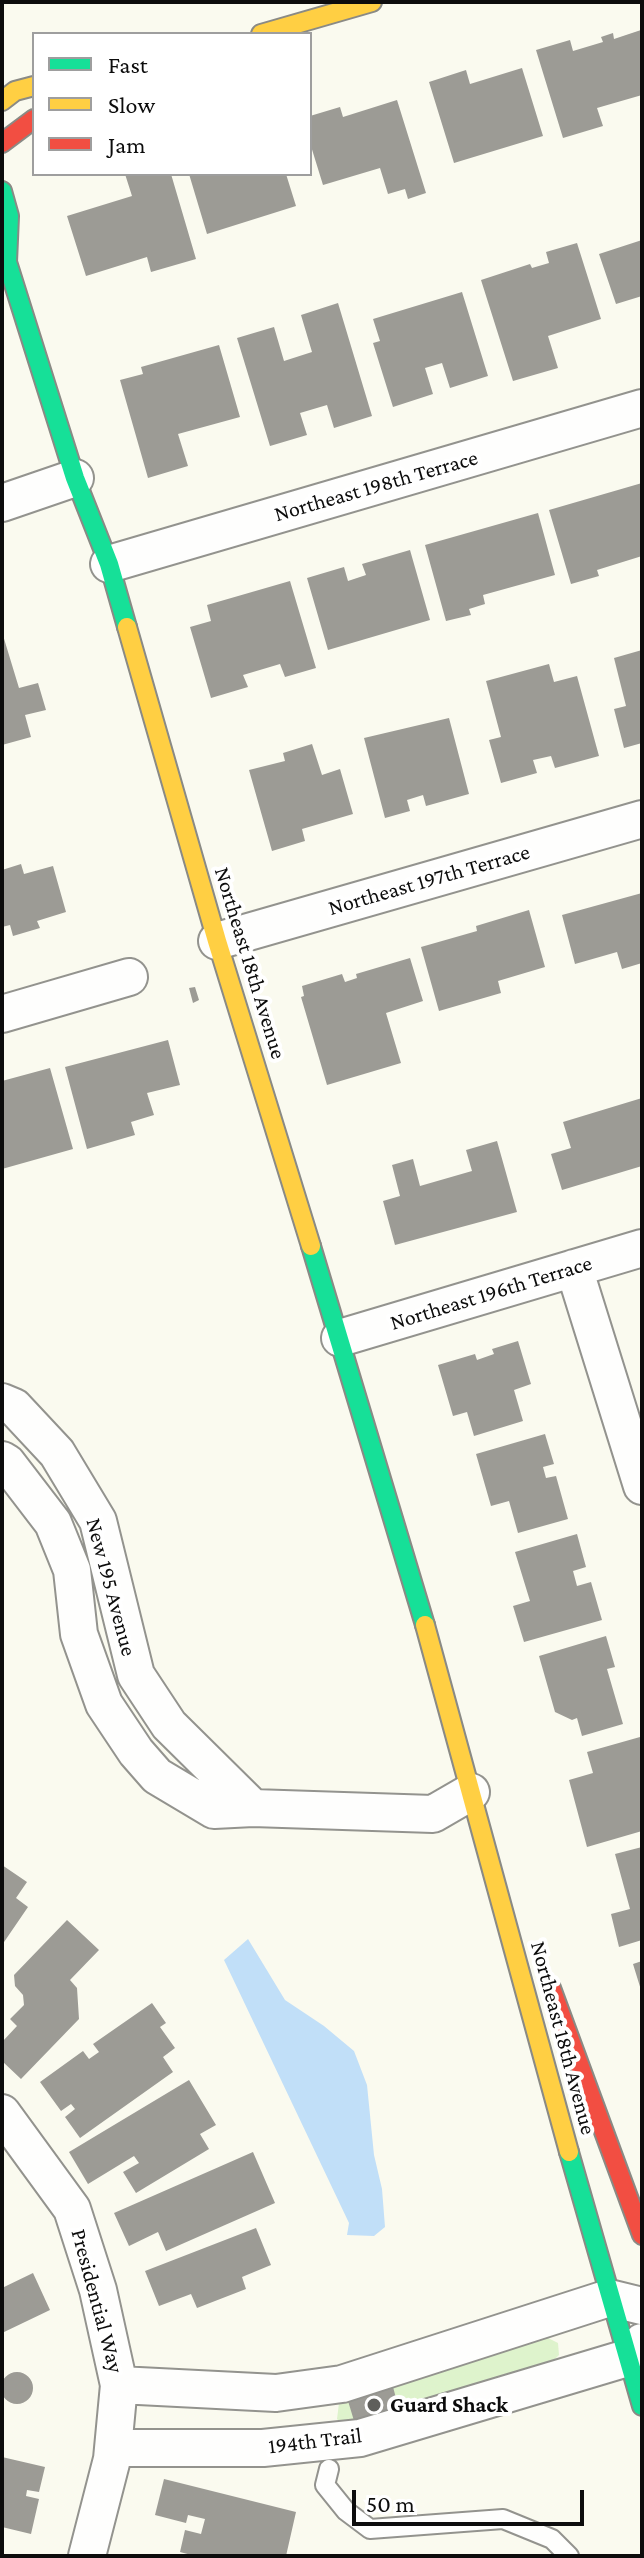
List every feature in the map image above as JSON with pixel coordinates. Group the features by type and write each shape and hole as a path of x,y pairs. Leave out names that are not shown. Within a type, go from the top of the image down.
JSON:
{"street":[{"path":"268,32 372,2"},
{"path":"2,101 15,91 32,87"},
{"path":"2,143 32,120"},
{"name":"Northeast 18th Avenue","path":"2,191 9,216 5,259 75,478 109,564 217,941 340,1338 471,1792 626,2302 642,2406"},
{"name":"Northeast 198th Terrace","path":"109,564 642,408"},
{"path":"2,503 75,478"},
{"name":"Northeast 197th Terrace","path":"217,941 642,819"},
{"path":"2,1014 129,977"},
{"name":"Northeast 196th Terrace","path":"340,1338 642,1248"},
{"path":"574,1268 642,1486"},
{"name":"New 195 Avenue","path":"2,1402 14,1407 57,1453 98,1521 123,1633 136,1675 169,1725 253,1808"},
{"name":"New 195 Avenue","path":"2,1460 53,1523 72,1570 79,1634 104,1704 136,1752 157,1776 214,1810 253,1808 433,1814 471,1792"},
{"name":"Northeast 18th Avenue","path":"441,1680 515,1886"},
{"name":"Northeast 18th Avenue","path":"547,1975 642,2235"},
{"name":"Presidential Way","path":"2,2113 13,2124 72,2209 98,2290 119,2385 114,2448 87,2556"},
{"path":"119,2385 276,2393 342,2384 626,2302"},
{"name":"194th Trail","path":"114,2448 263,2448 320,2456 360,2438 635,2350"},
{"path":"301,2390 320,2456"}],"lane":[{"path":"320,2456 325,2485 346,2511 370,2529 503,2519 552,2539 569,2556"}],"green space":[{"path":"546,2337 558,2343 559,2355 553,2361 355,2424 342,2424 337,2419 339,2403 349,2398"}],"water":[{"path":"248,1939 285,2000 354,2051 367,2085 374,2155 382,2189 385,2227 374,2236 347,2235 349,2223 224,1960"}],"building":[{"path":"641,30 642,95 597,108 603,126 563,138 536,50 570,40 573,51 603,42 601,37 613,33 614,39"},
{"path":"522,68 543,136 454,163 429,82 466,70 470,84"},
{"path":"397,100 426,193 408,199 405,189 388,194 380,168 323,185 312,149 312,115 340,107 343,117"},
{"path":"126,176 172,176 196,259 151,272 147,257 86,276 67,216 132,196"},
{"path":"190,176 287,176 296,206 207,234"},
{"path":"642,240 642,296 616,304 599,254"},
{"path":"577,243 601,319 548,336 558,368 513,381 481,280 530,264 532,268 549,263 546,252"},
{"path":"462,292 488,376 450,388 442,363 425,368 433,394 393,407 373,343 380,341 373,319"},
{"path":"338,303 372,416 334,428 327,405 300,413 307,435 270,446 237,338 274,327 284,361 312,352 301,315"},
{"path":"219,345 240,417 178,434 188,466 148,478 120,380 143,374 141,367"},
{"path":"642,483 642,556 597,570 599,576 571,584 549,510"},
{"path":"538,513 555,575 483,595 485,604 469,609 471,615 446,621 425,545"},
{"path":"410,550 430,620 328,650 307,578 344,567 348,581 366,575 362,564"},
{"path":"290,581 316,668 285,677 280,664 243,675 248,687 211,698 190,627 211,621 207,605"},
{"path":"2,632 19,688 38,683 46,710 25,715 31,737 2,745"},
{"path":"642,650 642,743 624,748 614,709 626,706 614,658"},
{"path":"549,664 554,682 577,676 599,756 555,768 551,756 533,760 537,773 501,783 489,740 501,737 486,681"},
{"path":"449,718 469,794 426,806 423,795 407,800 410,811 385,818 364,738"},
{"path":"312,744 322,775 340,769 353,814 302,829 305,841 272,851 249,770 285,761 283,753"},
{"path":"21,864 24,874 53,866 66,912 37,921 40,928 13,936 10,925 2,927 2,870"},
{"path":"642,893 642,963 622,969 617,952 575,964 562,915"},
{"path":"529,910 545,967 498,981 501,993 439,1011 421,947 477,931 476,926"},
{"path":"410,958 423,1001 386,1013 401,1063 327,1085 301,997 304,996 302,986 342,974 345,982 357,978 356,974"},
{"path":"195,987 199,1000 193,1003 189,988"},
{"path":"168,1040 180,1085 147,1093 154,1115 131,1122 135,1135 87,1149 65,1067"},
{"path":"50,1068 73,1149 2,1169 2,1081"},
{"path":"642,1098 642,1166 562,1190 551,1154 571,1148 563,1122"},
{"path":"497,1141 517,1212 395,1245 383,1201 400,1196 392,1165 413,1159 420,1186 472,1171 466,1150"},
{"path":"518,1341 531,1384 514,1390 523,1421 474,1436 467,1412 453,1416 438,1365 475,1354 477,1360 494,1354 492,1349"},
{"path":"545,1434 554,1464 543,1467 546,1478 556,1476 568,1519 518,1533 509,1501 491,1506 476,1454"},
{"path":"577,1534 586,1567 573,1571 577,1586 591,1582 602,1620 524,1642 513,1606 530,1601 515,1552"},
{"path":"606,1636 615,1667 607,1669 623,1724 582,1736 577,1718 572,1720 555,1712 539,1656"},
{"path":"640,1737 642,1831 587,1847 569,1780 593,1773 587,1752"},
{"path":"642,1847 642,1940 619,1947 611,1914 630,1909 615,1854"},
{"path":"2,1865 27,1882 16,1898 28,1907 2,1945"},
{"path":"67,1920 99,1950 70,1980 77,1988 79,2019 21,2079 2,2061 2,2042 17,2026 10,2019 24,2005 23,1995 15,1986 14,1975"},
{"path":"642,1961 642,1990 641,1990 633,1964"},
{"path":"152,2003 166,2023 160,2027 175,2048 163,2057 173,2072 80,2138 65,2117 75,2109 71,2104 61,2111 40,2082 83,2051 89,2059 99,2052 93,2044"},
{"path":"189,2080 216,2125 200,2134 209,2149 136,2193 123,2172 139,2163 134,2156 88,2184 69,2152"},
{"path":"253,2152 275,2203 166,2251 158,2232 129,2246 114,2213"},
{"path":"256,2228 271,2265 242,2277 246,2289 197,2308 191,2294 159,2306 145,2271"},
{"path":"33,2273 50,2310 2,2333 2,2288"},
{"path":"17,2372 28,2377 33,2388 28,2399 17,2404 6,2399 1,2388 6,2377"},
{"name":"Guard Shack","path":"393,2387 399,2409 355,2424 348,2401"},
{"path":"2,2457 45,2467 39,2492 27,2490 26,2496 39,2499 31,2534 2,2527"},
{"path":"164,2479 296,2512 286,2556 195,2556 180,2552 185,2530 201,2534 205,2519 188,2515 186,2523 155,2515"}],"traffic: fast":[{"path":"2,191 9,216 7,262 75,478 109,564 127,627"},
{"path":"311,1246 425,1625"},
{"path":"569,2152 642,2406"}],"traffic: slow":[{"path":"268,32 372,2"},
{"path":"2,101 15,91 32,87"},
{"path":"127,627 217,941 311,1246"},
{"path":"425,1625 569,2152"}],"traffic: jam":[{"path":"2,143 32,120"},
{"path":"551,1988 642,2235"}],"place":[{"name":"Guard Shack","path":"374,2405"}]}
